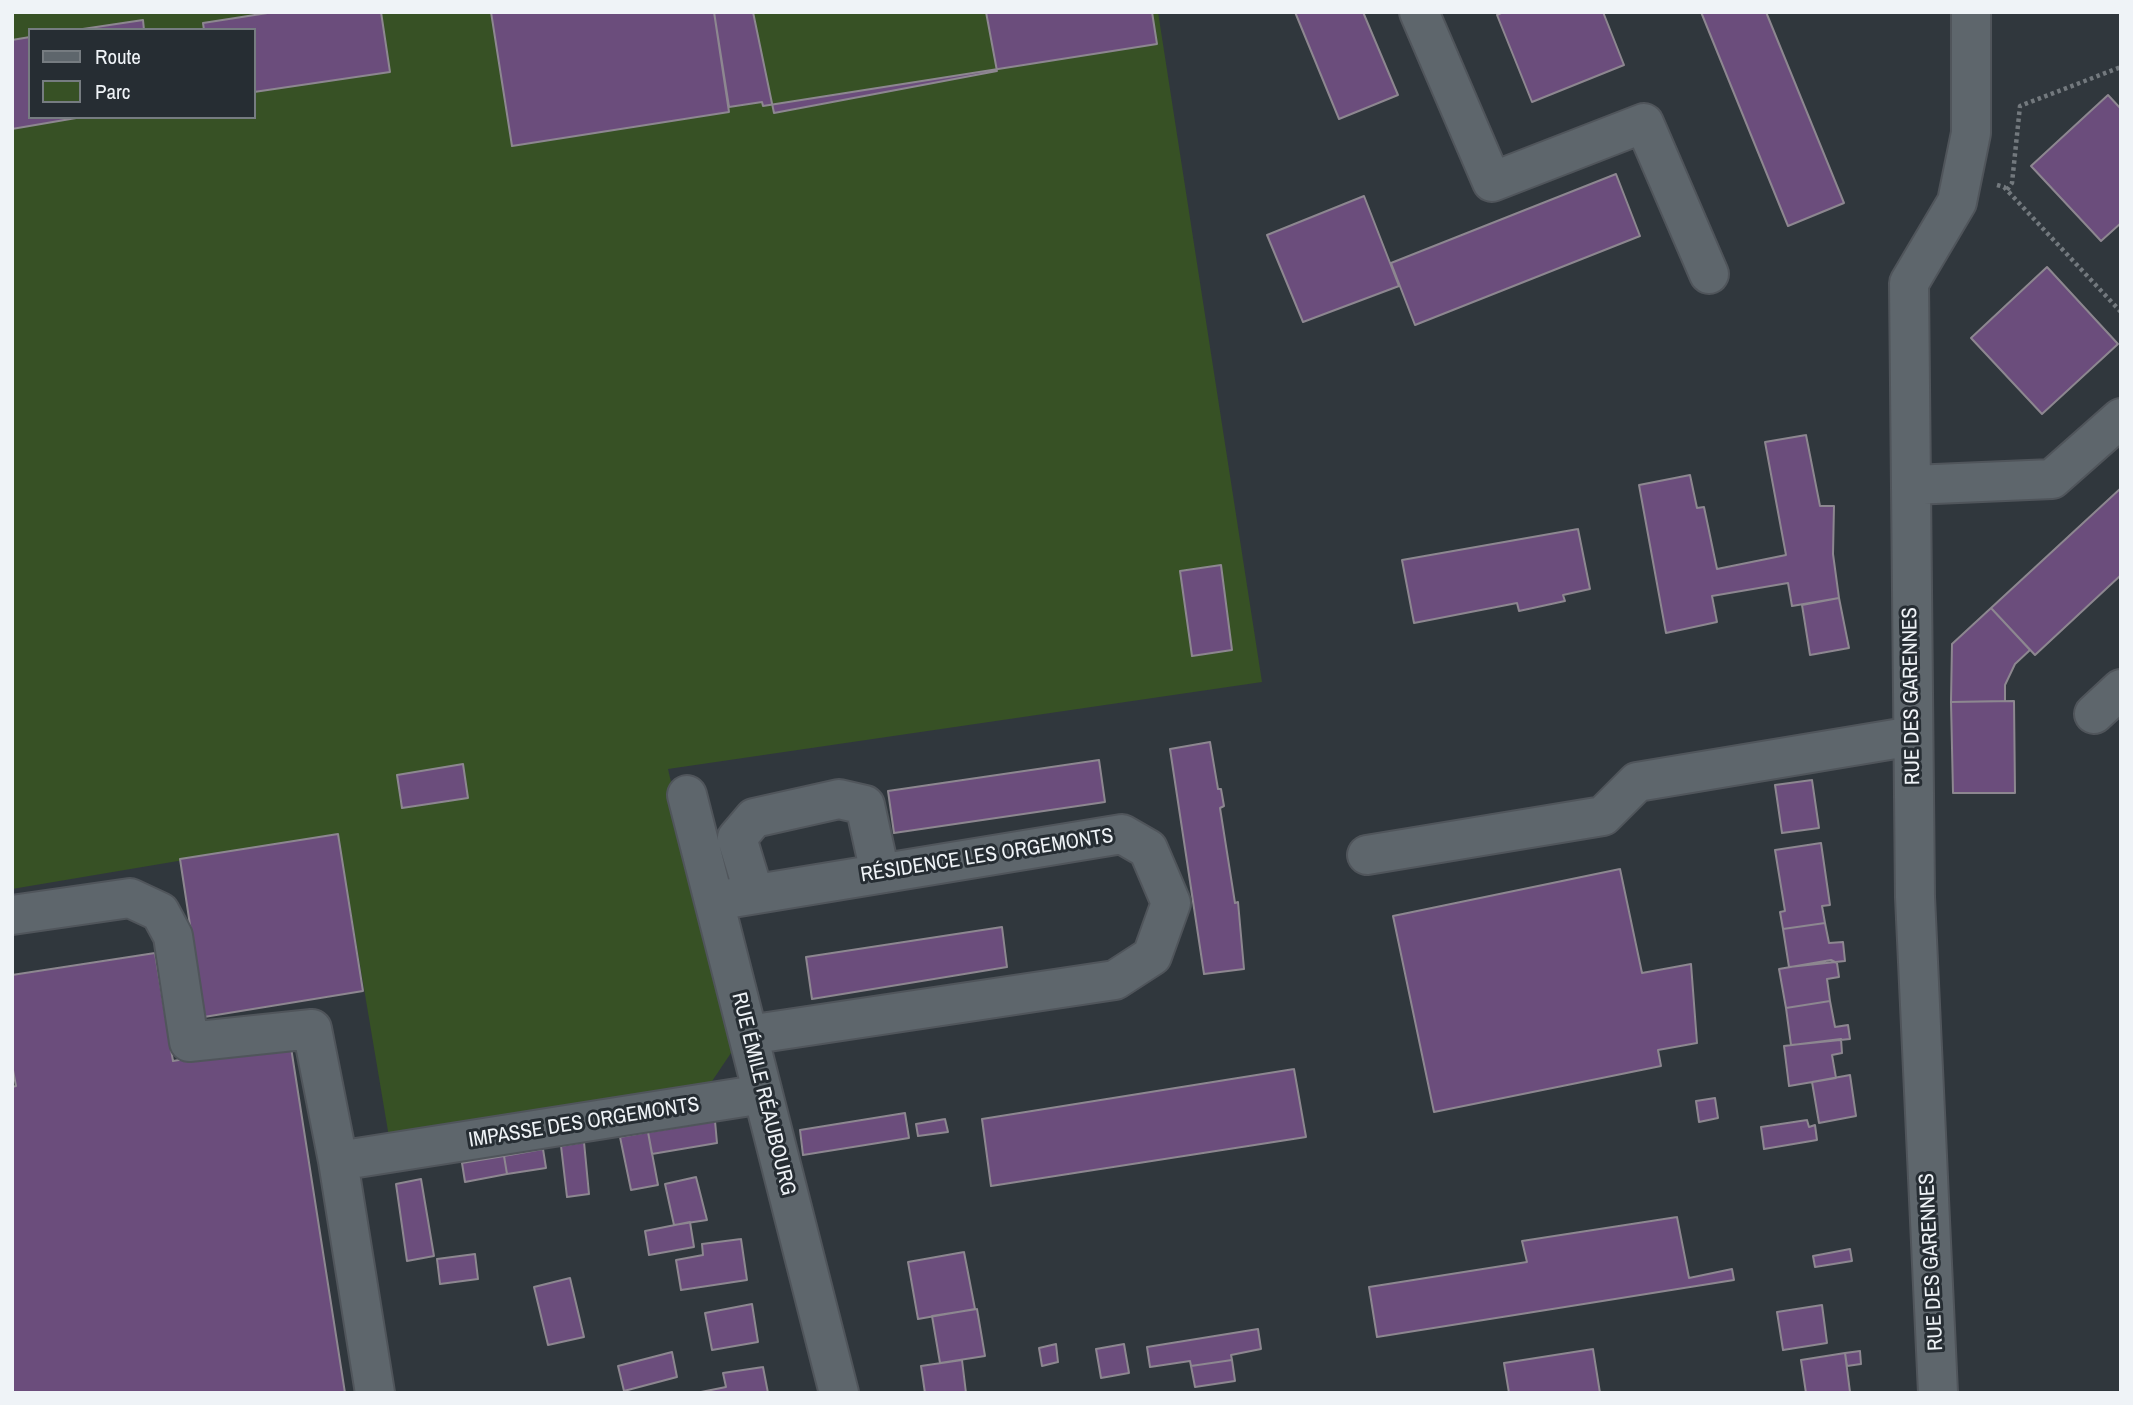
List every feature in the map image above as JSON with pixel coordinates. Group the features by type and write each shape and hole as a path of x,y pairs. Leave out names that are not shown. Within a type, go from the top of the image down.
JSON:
{"street":[{"path":"1419,12 1492,182 1644,123 1709,274"},
{"name":"RUE DES GARENNES","path":"1938,1393 1915,897 1909,283 1957,202 1971,133 1971,12"},
{"path":"1912,485 2052,480 2121,418"},
{"path":"1367,855 1603,816 1637,782 1913,736"},
{"name":"RUE ÉMILE RÉAUBOURG","path":"687,795 839,1393"},
{"path":"754,894 737,838 754,818 839,799 865,805 880,873"},
{"name":"RÉSIDENCE LES ORGEMONTS","path":"714,901 1122,834 1148,849 1171,903 1152,956 1115,980 748,1035"},
{"path":"12,915 130,898 160,912 173,936 189,1042 312,1029 338,1161 375,1393"},
{"name":"IMPASSE DES ORGEMONTS","path":"338,1161 763,1094"}],"path":[{"path":"2007,190 2012,183 2021,106 2121,67"},
{"path":"1962,178 2007,190 2121,312"}],"green space":[{"path":"12,12 1158,12 1262,682 668,769 733,1050 702,1096 389,1137 338,834 12,889"}],"building":[{"path":"274,12 381,12 390,72 256,92 256,28 204,28 203,23"},
{"path":"491,12 714,12 729,112 512,146"},
{"path":"714,12 1152,12 1157,44 763,106 762,102 729,107"},
{"path":"753,12 986,12 997,71 774,113"},
{"path":"1295,12 1363,12 1398,95 1339,119"},
{"path":"1503,12 1603,12 1624,65 1532,102 1497,15"},
{"path":"1701,12 1766,12 1844,203 1788,226"},
{"path":"143,20 144,28 89,28"},
{"path":"28,37 28,119 70,119 12,129 12,40"},
{"path":"2108,95 2121,109 2121,223 2101,241 2031,166"},
{"path":"1616,174 1640,236 1415,325 1391,263"},
{"path":"1364,196 1399,286 1303,322 1267,235"},
{"path":"2047,267 2118,344 2042,414 1971,338"},
{"path":"1806,435 1820,506 1834,506 1833,554 1839,598 1792,606 1788,583 1712,596 1717,622 1666,633 1639,485 1690,475 1697,508 1704,507 1717,569 1786,555 1765,442"},
{"path":"2121,488 2121,575 2035,655 1991,608"},
{"path":"1578,529 1590,589 1563,595 1565,601 1519,611 1517,603 1414,623 1402,560"},
{"path":"1221,565 1232,650 1192,656 1180,571"},
{"path":"1839,598 1849,648 1810,655 1802,605"},
{"path":"1991,608 2030,650 2015,664 2005,685 2005,701 1951,702 1952,644"},
{"path":"2014,701 2015,793 1953,793 1951,702"},
{"path":"1210,742 1218,789 1221,789 1224,806 1220,808 1235,903 1238,902 1244,969 1204,974 1170,749"},
{"path":"1099,760 1105,802 894,833 888,791"},
{"path":"463,764 468,798 402,808 397,775"},
{"path":"1812,780 1819,828 1782,833 1775,785"},
{"path":"338,834 363,991 204,1017 180,859"},
{"path":"1821,843 1830,905 1822,906 1825,923 1783,929 1780,912 1785,911 1775,850"},
{"path":"1620,869 1642,973 1691,964 1697,1043 1658,1050 1661,1066 1434,1112 1393,916"},
{"path":"1825,923 1829,943 1843,942 1845,961 1789,967 1783,929"},
{"path":"1002,927 1007,967 812,999 806,957"},
{"path":"155,953 173,1061 290,1041 345,1393 12,1393 12,1087 16,1086 12,1065 12,975"},
{"path":"1831,960 1837,963 1839,977 1827,979 1830,1001 1786,1008 1779,969"},
{"path":"1830,1001 1835,1027 1848,1025 1850,1039 1791,1045 1786,1008"},
{"path":"1841,1039 1842,1053 1832,1055 1836,1078 1789,1086 1784,1046"},
{"path":"1294,1069 1306,1137 991,1186 982,1119"},
{"path":"1850,1075 1856,1116 1819,1123 1812,1082"},
{"path":"1715,1098 1718,1118 1699,1122 1696,1101"},
{"path":"905,1113 909,1138 803,1155 800,1130"},
{"path":"945,1119 948,1132 918,1136 916,1124"},
{"path":"1807,1120 1809,1127 1815,1125 1817,1140 1764,1149 1761,1127"},
{"path":"715,1121 717,1143 652,1154 648,1132"},
{"path":"648,1132 658,1185 631,1190 620,1137"},
{"path":"584,1142 589,1194 567,1197 561,1146"},
{"path":"543,1149 546,1168 507,1174 504,1156"},
{"path":"504,1156 507,1174 465,1182 462,1163"},
{"path":"696,1177 707,1220 674,1225 665,1184"},
{"path":"421,1179 434,1256 407,1261 396,1184"},
{"path":"1677,1217 1689,1278 1732,1269 1734,1280 1377,1337 1369,1287 1527,1262 1522,1241"},
{"path":"690,1222 694,1247 649,1255 645,1231"},
{"path":"741,1239 747,1280 681,1290 676,1260 703,1255 702,1244"},
{"path":"1850,1249 1852,1261 1815,1267 1813,1256"},
{"path":"964,1252 975,1309 918,1319 908,1262"},
{"path":"475,1254 478,1279 440,1284 437,1259"},
{"path":"570,1278 584,1337 548,1345 534,1287"},
{"path":"752,1304 758,1342 712,1350 705,1313"},
{"path":"1822,1305 1827,1343 1783,1350 1777,1312"},
{"path":"977,1309 985,1356 940,1363 932,1316"},
{"path":"1258,1329 1261,1349 1231,1355 1232,1360 1191,1366 1190,1361 1150,1367 1147,1347"},
{"path":"1056,1344 1058,1362 1042,1366 1039,1348"},
{"path":"1124,1344 1129,1373 1101,1378 1096,1349"},
{"path":"1593,1349 1600,1393 1509,1393 1504,1363"},
{"path":"1860,1351 1861,1364 1847,1366 1845,1353"},
{"path":"672,1352 677,1377 624,1391 618,1366"},
{"path":"1845,1353 1850,1392 1806,1393 1801,1360"},
{"path":"962,1360 966,1393 925,1393 921,1366"},
{"path":"1232,1360 1235,1381 1195,1387 1191,1366"},
{"path":"763,1367 768,1393 696,1393 726,1387 723,1373"}]}
